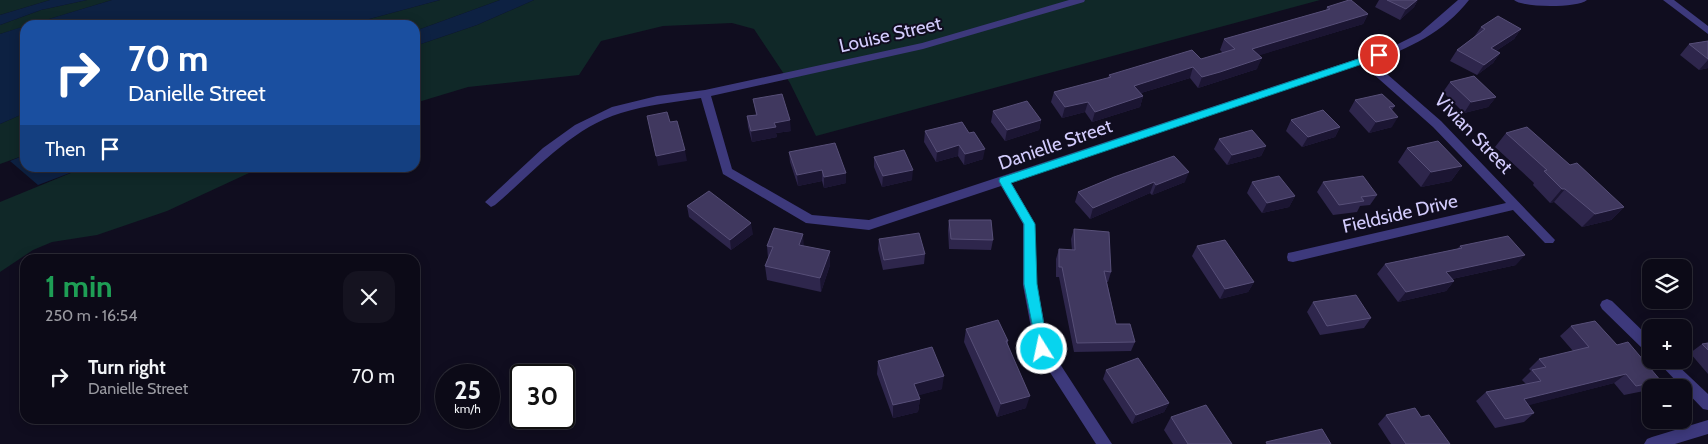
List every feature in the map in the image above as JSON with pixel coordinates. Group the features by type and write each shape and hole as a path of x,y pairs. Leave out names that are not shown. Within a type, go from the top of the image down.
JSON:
{"street":[{"name":"Louise Street","path":"491,202 524,174 547,150 579,128 616,110 657,100 705,94 923,46 1080,0"},
{"name":"Danielle Street","path":"705,94 727,171 810,220 869,225 1416,41 1434,29 1464,0"},
{"path":"1519,0 1553,3 1582,0"},
{"path":"1668,0 1708,30"},
{"name":"Vivian Street","path":"1364,60 1407,94 1549,240"},
{"path":"1004,181 1029,224 1030,284 1042,349 1104,444"},
{"name":"Fieldside Drive","path":"1293,257 1516,205"},
{"path":"1607,304 1642,339"},
{"path":"1672,369 1708,404"},
{"path":"1652,444 1708,427"}],"green space":[{"path":"0,0 50,0 0,15"},
{"path":"87,0 112,0 46,20 20,20 20,28 0,34 0,25 41,10"},
{"path":"440,0 500,0 420,29 420,20 366,20"},
{"path":"534,0 1320,0 816,136 790,83 754,29 732,23 663,26 601,41 579,75 468,87 420,101 420,44 477,25"},
{"path":"20,115 20,157 0,164 0,124"},
{"path":"73,172 251,172 167,211 97,235 52,242 27,254 20,254 20,259 0,272 0,202"}],"water":[{"path":"50,0 87,0 41,10 0,25 0,15"},
{"path":"112,0 440,0 366,20 46,20"},
{"path":"500,0 534,0 477,25 420,44 420,29"},
{"path":"20,28 20,115 0,124 0,34"},
{"path":"20,157 20,170 10,161"},
{"path":"23,172 72,172 38,185"}],"building":[{"path":"1349,0 1368,14 1252,49 1262,58 1220,72 1202,77 1193,67 1134,86 1143,96 1095,112 1088,102 1065,107 1054,92 1111,77 1109,75 1192,50 1201,59 1235,49 1224,39 1330,9 1327,7"},
{"path":"1387,0 1417,0 1406,9"},
{"path":"1498,16 1521,29 1491,48 1500,53 1484,65 1457,50 1485,29 1481,27"},
{"path":"1708,41 1708,59 1689,44"},
{"path":"1474,76 1496,97 1471,102 1450,82"},
{"path":"782,94 790,120 774,123 776,127 751,131 747,116 757,115 753,99"},
{"path":"1382,94 1395,106 1389,107 1398,117 1376,122 1355,100"},
{"path":"1027,101 1041,120 1007,130 993,111"},
{"path":"1323,110 1340,127 1308,137 1291,120"},
{"path":"667,112 670,122 677,121 685,150 656,156 647,116"},
{"path":"962,122 969,133 974,132 985,149 965,154 959,145 937,152 925,131"},
{"path":"1527,127 1570,165 1577,163 1624,207 1595,214 1565,189 1562,189 1544,171 1547,170 1506,133"},
{"path":"1252,130 1266,146 1232,155 1219,139"},
{"path":"1438,141 1462,166 1431,172 1407,148"},
{"path":"835,143 846,173 824,177 822,170 797,175 789,152"},
{"path":"904,150 913,170 883,176 874,157"},
{"path":"1174,156 1189,172 1156,185 1154,182 1093,208 1078,192 1114,177"},
{"path":"1279,176 1295,196 1267,203 1252,182"},
{"path":"1363,176 1377,195 1361,197 1364,201 1339,205 1323,182"},
{"path":"709,191 751,223 730,240 687,206"},
{"path":"949,220 991,220 993,240 951,239"},
{"path":"774,228 803,234 799,245 830,251 820,278 765,266 773,247 767,246"},
{"path":"1074,229 1109,232 1111,272 1104,271 1116,324 1130,324 1135,342 1077,343 1062,267 1059,267 1059,249 1075,250"},
{"path":"919,233 925,254 884,260 879,239"},
{"path":"1508,236 1525,255 1446,272 1454,281 1406,292 1385,264 1462,248 1460,246"},
{"path":"1225,240 1254,282 1225,289 1197,246"},
{"path":"1356,295 1371,318 1327,326 1313,302"},
{"path":"998,320 1030,396 1001,404 966,329"},
{"path":"1595,321 1617,345 1628,342 1642,359 1642,369 1651,369 1659,379 1642,379 1642,385 1636,386 1626,374 1524,399 1534,413 1505,419 1486,392 1541,381 1532,370 1546,367 1539,359 1589,347 1571,326"},
{"path":"1708,343 1708,350 1702,344"},
{"path":"932,347 944,376 914,384 920,399 893,405 878,361"},
{"path":"1138,358 1169,403 1136,415 1106,370"},
{"path":"1206,405 1232,444 1188,444 1171,417"},
{"path":"1415,408 1421,417 1429,415 1450,444 1406,444 1386,415"},
{"path":"1322,429 1331,444 1267,444 1266,442"}],"route":[{"path":"1042,349 1030,284 1029,224 1004,181 1379,55"}]}
